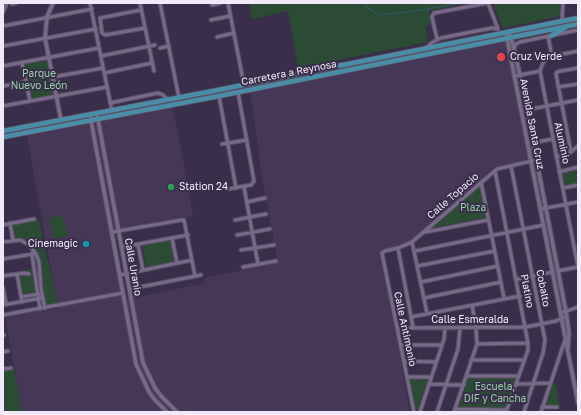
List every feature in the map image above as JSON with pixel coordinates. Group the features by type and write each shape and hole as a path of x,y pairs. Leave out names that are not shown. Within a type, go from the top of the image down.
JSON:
{"main road":[{"name":"Carretera a Reynosa","path":"98,116 112,111 145,104 578,18"},
{"name":"Carretera a Reynosa","path":"3,131 61,120 132,112 213,97 578,24"},
{"path":"549,36 569,25"},
{"path":"379,58 380,64"},
{"path":"238,92 242,87 256,82"},
{"path":"222,95 241,85"},
{"path":"208,92 214,93 213,97"},
{"path":"132,112 135,108 145,104"},
{"name":"Carretera a Reynosa","path":"3,137 78,123 90,117"},
{"path":"41,130 61,120 78,123"}],"street":[{"path":"3,12 8,3"},
{"path":"53,3 47,17 45,38 61,120"},
{"path":"90,3 112,111"},
{"path":"140,3 154,72"},
{"path":"160,3 179,98"},
{"path":"212,5 221,3"},
{"path":"228,3 234,33 241,85"},
{"path":"437,39 432,15 436,12 488,3 498,29 502,33"},
{"path":"562,21 563,3"},
{"path":"3,26 92,9"},
{"path":"141,10 100,18 102,33 104,35 145,28"},
{"path":"211,20 230,16"},
{"path":"492,28 496,23"},
{"path":"424,49 437,39 492,28 498,29"},
{"path":"3,46 96,29"},
{"path":"514,48 516,44 520,42 578,30"},
{"path":"508,32 509,38 520,42"},
{"path":"217,37 234,33"},
{"path":"549,36 552,56"},
{"name":"Avenida Santa Cruz","path":"509,38 514,48 520,75 558,271 569,333 567,346"},
{"name":"Avenida Santa Cruz","path":"509,38 514,76 578,403"},
{"path":"101,56 155,45"},
{"path":"160,48 169,46"},
{"path":"3,66 99,48"},
{"path":"514,76 540,71 545,60 552,56 578,51"},
{"path":"22,63 30,101"},
{"path":"104,73 152,63"},
{"path":"52,77 103,68"},
{"path":"571,152 556,74 561,71 578,68"},
{"name":"Aluminio","path":"540,71 578,267"},
{"path":"3,86 26,82"},
{"path":"558,87 578,84"},
{"path":"3,106 107,87"},
{"path":"228,189 251,185 254,183 238,92"},
{"path":"110,103 158,93 163,95 168,100"},
{"path":"222,95 228,143 236,188"},
{"path":"526,110 578,100"},
{"name":"Calle Uranio","path":"98,116 141,354 147,374 161,396 177,412"},
{"name":"Calle Uranio","path":"90,117 136,364 141,377 155,400 167,412"},
{"path":"533,143 552,139"},
{"path":"222,144 247,140"},
{"path":"556,156 562,156 571,152 578,146"},
{"name":"Calle Topacio","path":"385,251 398,248 412,242 495,170 536,160"},
{"name":"Cobalto","path":"511,166 545,344 524,412"},
{"path":"559,172 578,167"},
{"name":"Platino","path":"495,170 526,327 528,344 506,411"},
{"path":"481,182 504,298"},
{"path":"563,188 578,185"},
{"path":"244,186 258,264"},
{"path":"247,202 265,198"},
{"path":"541,209 578,202"},
{"path":"235,220 266,214"},
{"path":"3,225 34,219"},
{"path":"112,232 184,220 195,276"},
{"path":"424,232 488,220"},
{"path":"10,224 13,240"},
{"path":"415,251 544,225"},
{"path":"237,235 270,229"},
{"path":"122,247 188,235"},
{"path":"172,238 177,263"},
{"path":"3,242 21,240 33,250 37,268 40,309"},
{"path":"412,242 428,313"},
{"path":"241,250 274,244"},
{"path":"138,245 143,270"},
{"path":"398,248 413,327"},
{"name":"Calle Antimonio","path":"385,251 382,253 382,257 414,412"},
{"path":"417,266 495,251"},
{"path":"3,259 34,254"},
{"path":"120,275 192,260"},
{"path":"243,267 276,261"},
{"path":"421,282 498,266"},
{"path":"558,271 578,267"},
{"path":"516,279 553,272"},
{"path":"17,274 22,302"},
{"path":"3,276 29,274"},
{"path":"130,289 200,274"},
{"path":"424,298 501,282"},
{"path":"3,288 4,305 22,302 40,296"},
{"path":"3,315 123,293"},
{"path":"21,297 40,296"},
{"path":"40,296 45,308"},
{"path":"411,317 520,296"},
{"path":"472,305 477,344 455,410 506,411"},
{"path":"561,313 566,314 578,308"},
{"name":"Calle Esmeralda","path":"396,328 526,327 562,318 566,314"},
{"path":"420,412 442,345 445,328"},
{"path":"437,412 458,349 460,328"},
{"path":"566,339 569,333"},
{"path":"477,344 528,344"},
{"path":"401,345 442,345"},
{"path":"541,412 550,383 567,346"},
{"path":"3,352 8,351"},
{"path":"471,360 524,360"},
{"path":"404,361 436,362"},
{"path":"3,369 11,368"},
{"path":"141,377 147,374"},
{"path":"466,376 518,376"},
{"path":"407,377 431,377"},
{"path":"516,384 550,383"},
{"path":"429,384 464,385"},
{"path":"542,407 557,407"}],"shaded area":[{"path":"510,40 533,159 495,167 410,241 381,253 410,412 22,412 5,316 58,309 26,130 171,102 193,216 114,230 127,299 205,283 204,278 278,263 262,176 250,91"}],"green space":[{"path":"249,3 468,3 429,11 431,24 425,26 428,42 298,68 288,11 252,19"},
{"path":"493,3 560,3 560,16 503,28"},
{"name":"Parque Nuevo León","path":"49,57 57,96 30,101 22,63"},
{"path":"578,167 578,185 563,188 559,172"},
{"name":"Plaza","path":"480,186 487,218 432,228"},
{"path":"63,215 68,236 54,239 49,218"},
{"path":"38,219 58,305 45,308 41,294 38,295 39,298 22,302 17,274 25,273 27,270 35,268 32,255 33,250 21,240 13,240 10,223"},
{"path":"170,240 174,262 146,267 142,246"},
{"path":"14,367 22,412 3,412 3,369"},
{"path":"407,377 431,377 420,412 414,412"},
{"name":"Escuela, DIF y Cancha","path":"468,378 515,378 507,409 458,407"},
{"path":"550,383 556,384 560,407 542,407"}],"waterway":[{"path":"367,3 366,7 379,15 462,3"}],"place":[{"name":"Cruz Verde","path":"501,57"},
{"name":"Station 24","path":"171,187"},
{"name":"Cinemagic","path":"86,244"}]}
